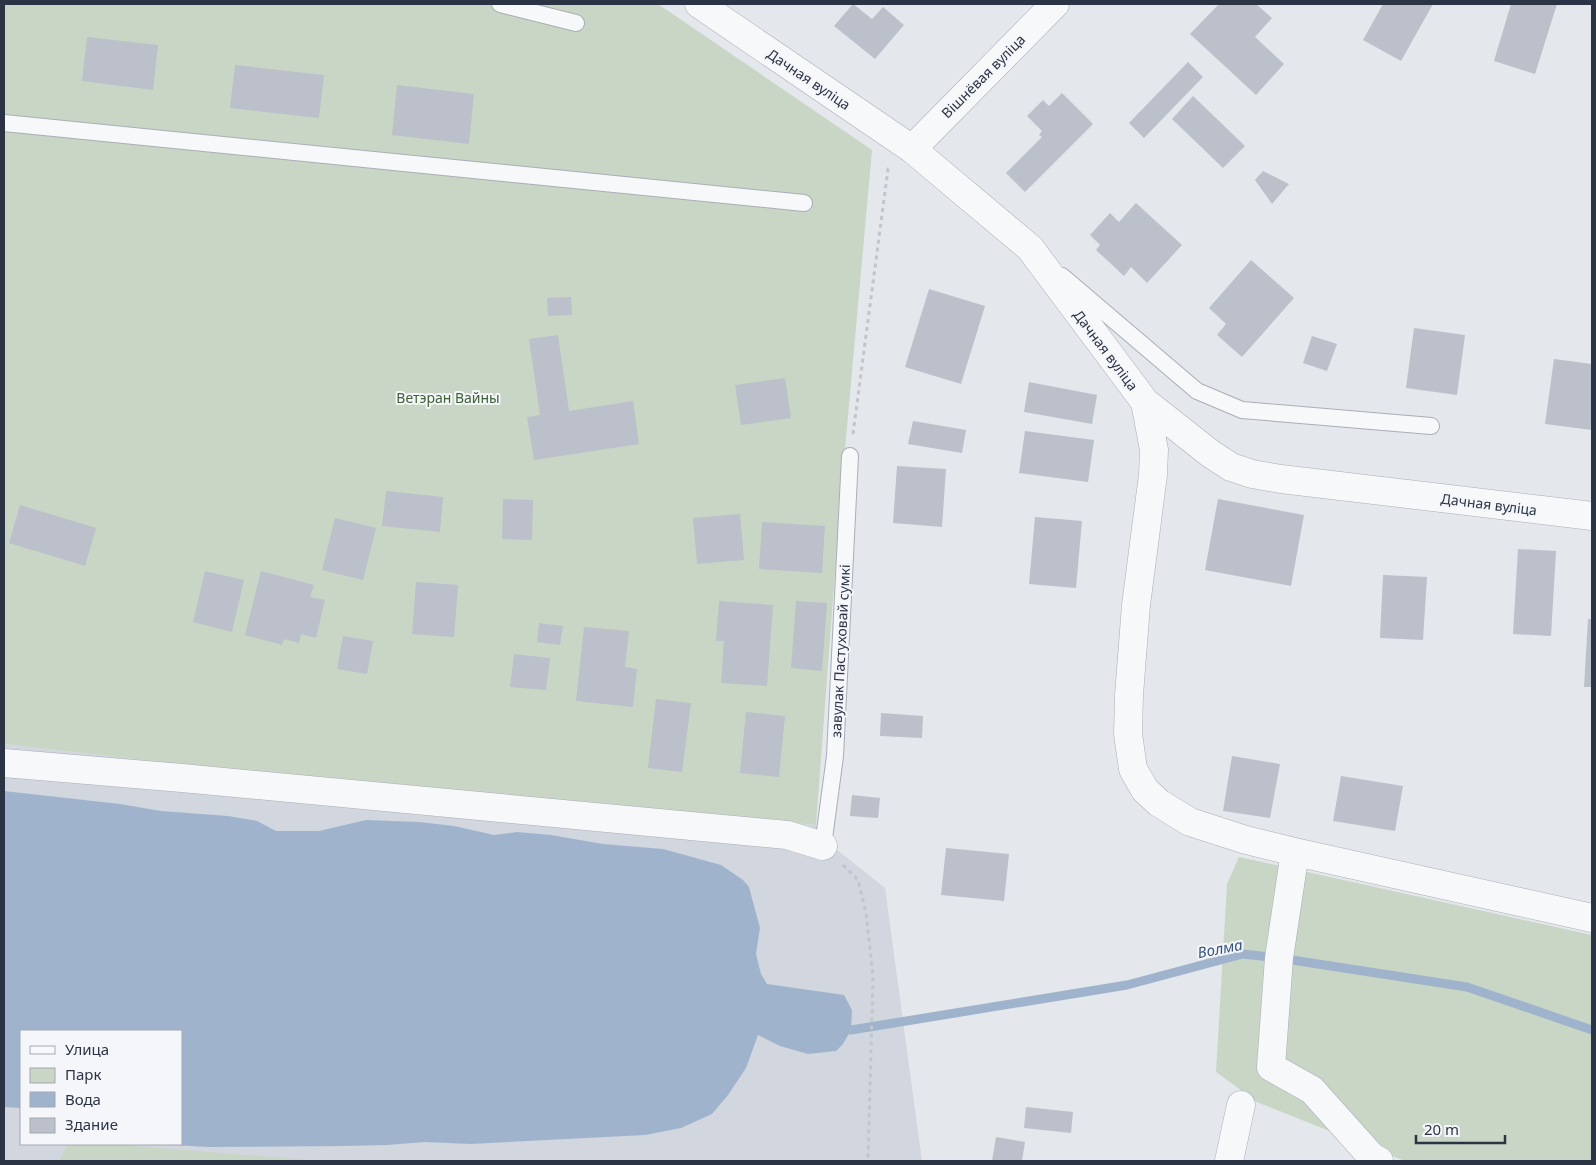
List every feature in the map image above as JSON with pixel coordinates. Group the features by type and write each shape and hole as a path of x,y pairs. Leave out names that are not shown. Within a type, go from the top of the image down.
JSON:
{"street":[{"name":"Дачная вуліца","path":"699,4 912,149 1030,248 1145,402 1211,454 1231,467 1252,474 1281,479 1592,516"},
{"name":"Вішнёвая вуліца","path":"912,149 1055,4"},
{"path":"1145,402 1154,450 1153,475 1136,605 1128,734 1133,769 1145,790 1159,803 1190,822 1246,840 1592,918"},
{"path":"4,763 778,834 823,846"},
{"path":"1295,852 1279,958 1271,1067 1312,1090 1372,1157 1379,1161"},
{"path":"1229,1161 1241,1105"}],"lane":[{"path":"500,4 576,23"},
{"path":"4,123 804,203"},
{"path":"1030,248 1197,391 1242,410 1431,426"},
{"name":"завулак Пастуховай сумкі","path":"823,846 835,756 850,456"}],"path":[{"path":"850,456 888,169 912,149"},
{"path":"823,846 858,880 866,913 873,976 868,1161"}],"shaded area":[{"path":"4,744 369,786 816,825 826,841 885,888 922,1161 4,1161"}],"green space":[{"name":"Ветэран Вайны","path":"4,4 658,4 872,150 840,505 816,825 369,786 4,744"},
{"path":"1239,857 1592,935 1592,1161 1405,1161 1257,1102 1216,1072 1227,884"},
{"path":"67,1145 122,1145 322,1161 59,1161"}],"water":[{"path":"4,791 120,804 161,811 228,816 257,821 276,831 319,831 366,820 419,822 454,826 494,835 517,832 551,835 603,844 663,849 721,865 743,880 749,887 760,928 756,954 761,974 767,984 844,995 852,1010 851,1030 843,1044 836,1051 808,1054 780,1046 758,1035 746,1068 728,1095 712,1114 681,1128 645,1135 470,1144 425,1142 345,1146 208,1147 172,1145 182,1145 182,1030 20,1030 20,1108 4,1107"}],"building":[{"path":"853,4 872,19 883,7 904,25 875,59 834,26"},
{"path":"1219,4 1256,4 1272,18 1255,37 1284,64 1256,95 1190,34"},
{"path":"1383,4 1433,4 1401,61 1363,40"},
{"path":"1511,4 1557,4 1535,74 1494,61"},
{"path":"87,37 158,45 153,90 82,81"},
{"path":"1188,62 1203,77 1144,138 1129,123"},
{"path":"235,65 324,75 319,118 230,108"},
{"path":"397,85 474,94 469,144 392,135"},
{"path":"1062,93 1093,124 1025,192 1006,173 1042,137 1039,135 1042,131 1027,116 1043,100 1049,106"},
{"path":"1193,96 1245,146 1223,168 1172,119"},
{"path":"1263,171 1289,184 1272,204 1255,180"},
{"path":"1136,203 1182,245 1147,283 1131,267 1124,276 1096,250 1100,245 1090,235 1110,213 1119,222"},
{"path":"1251,260 1294,298 1242,357 1217,335 1226,324 1209,308"},
{"path":"929,289 985,306 961,384 905,367"},
{"path":"571,297 572,315 548,316 547,298"},
{"path":"1414,328 1465,335 1457,395 1406,388"},
{"path":"558,335 569,411 633,401 639,444 534,460 527,417 540,415 529,339"},
{"path":"1312,336 1337,344 1327,371 1303,363"},
{"path":"1554,359 1592,364 1592,430 1545,424"},
{"path":"785,378 791,418 741,425 735,385"},
{"path":"1029,382 1097,395 1092,424 1024,412"},
{"path":"913,421 966,430 962,453 908,444"},
{"path":"1025,431 1094,440 1088,482 1019,473"},
{"path":"897,466 946,469 942,527 893,523"},
{"path":"386,491 443,497 440,532 382,526"},
{"path":"503,499 533,500 532,540 502,539"},
{"path":"1218,499 1304,515 1291,586 1205,570"},
{"path":"20,505 96,528 85,566 9,543"},
{"path":"740,514 744,560 697,564 693,518"},
{"path":"1035,517 1082,521 1076,588 1029,584"},
{"path":"335,518 376,528 363,580 322,570"},
{"path":"762,522 825,526 822,573 759,569"},
{"path":"1518,549 1556,551 1551,636 1513,634"},
{"path":"205,571 244,580 232,632 193,622"},
{"path":"261,571 314,585 310,597 325,600 316,638 301,634 299,643 284,639 282,645 245,635"},
{"path":"1383,575 1427,577 1423,640 1380,638"},
{"path":"416,582 458,585 454,637 412,634"},
{"path":"719,601 773,605 767,686 721,683 724,641 716,641"},
{"path":"796,601 827,603 822,671 791,668"},
{"path":"1588,619 1592,619 1592,687 1584,687"},
{"path":"539,623 563,626 560,645 537,642"},
{"path":"584,627 629,631 625,667 637,669 633,707 576,701"},
{"path":"343,636 373,641 367,674 337,669"},
{"path":"514,654 550,658 546,690 510,687"},
{"path":"656,699 691,703 682,772 648,768"},
{"path":"746,712 785,716 779,777 740,773"},
{"path":"881,713 923,716 922,738 880,736"},
{"path":"1232,756 1280,764 1270,818 1223,811"},
{"path":"1341,776 1403,786 1395,831 1333,821"},
{"path":"852,795 880,798 878,818 850,816"},
{"path":"946,848 1009,854 1004,901 941,895"},
{"path":"1026,1107 1073,1112 1071,1133 1024,1128"},
{"path":"996,1137 1025,1142 1022,1161 992,1161"}],"waterway":[{"name":"Волма","path":"851,1030 1127,985 1243,954 1467,987 1592,1030"}]}
